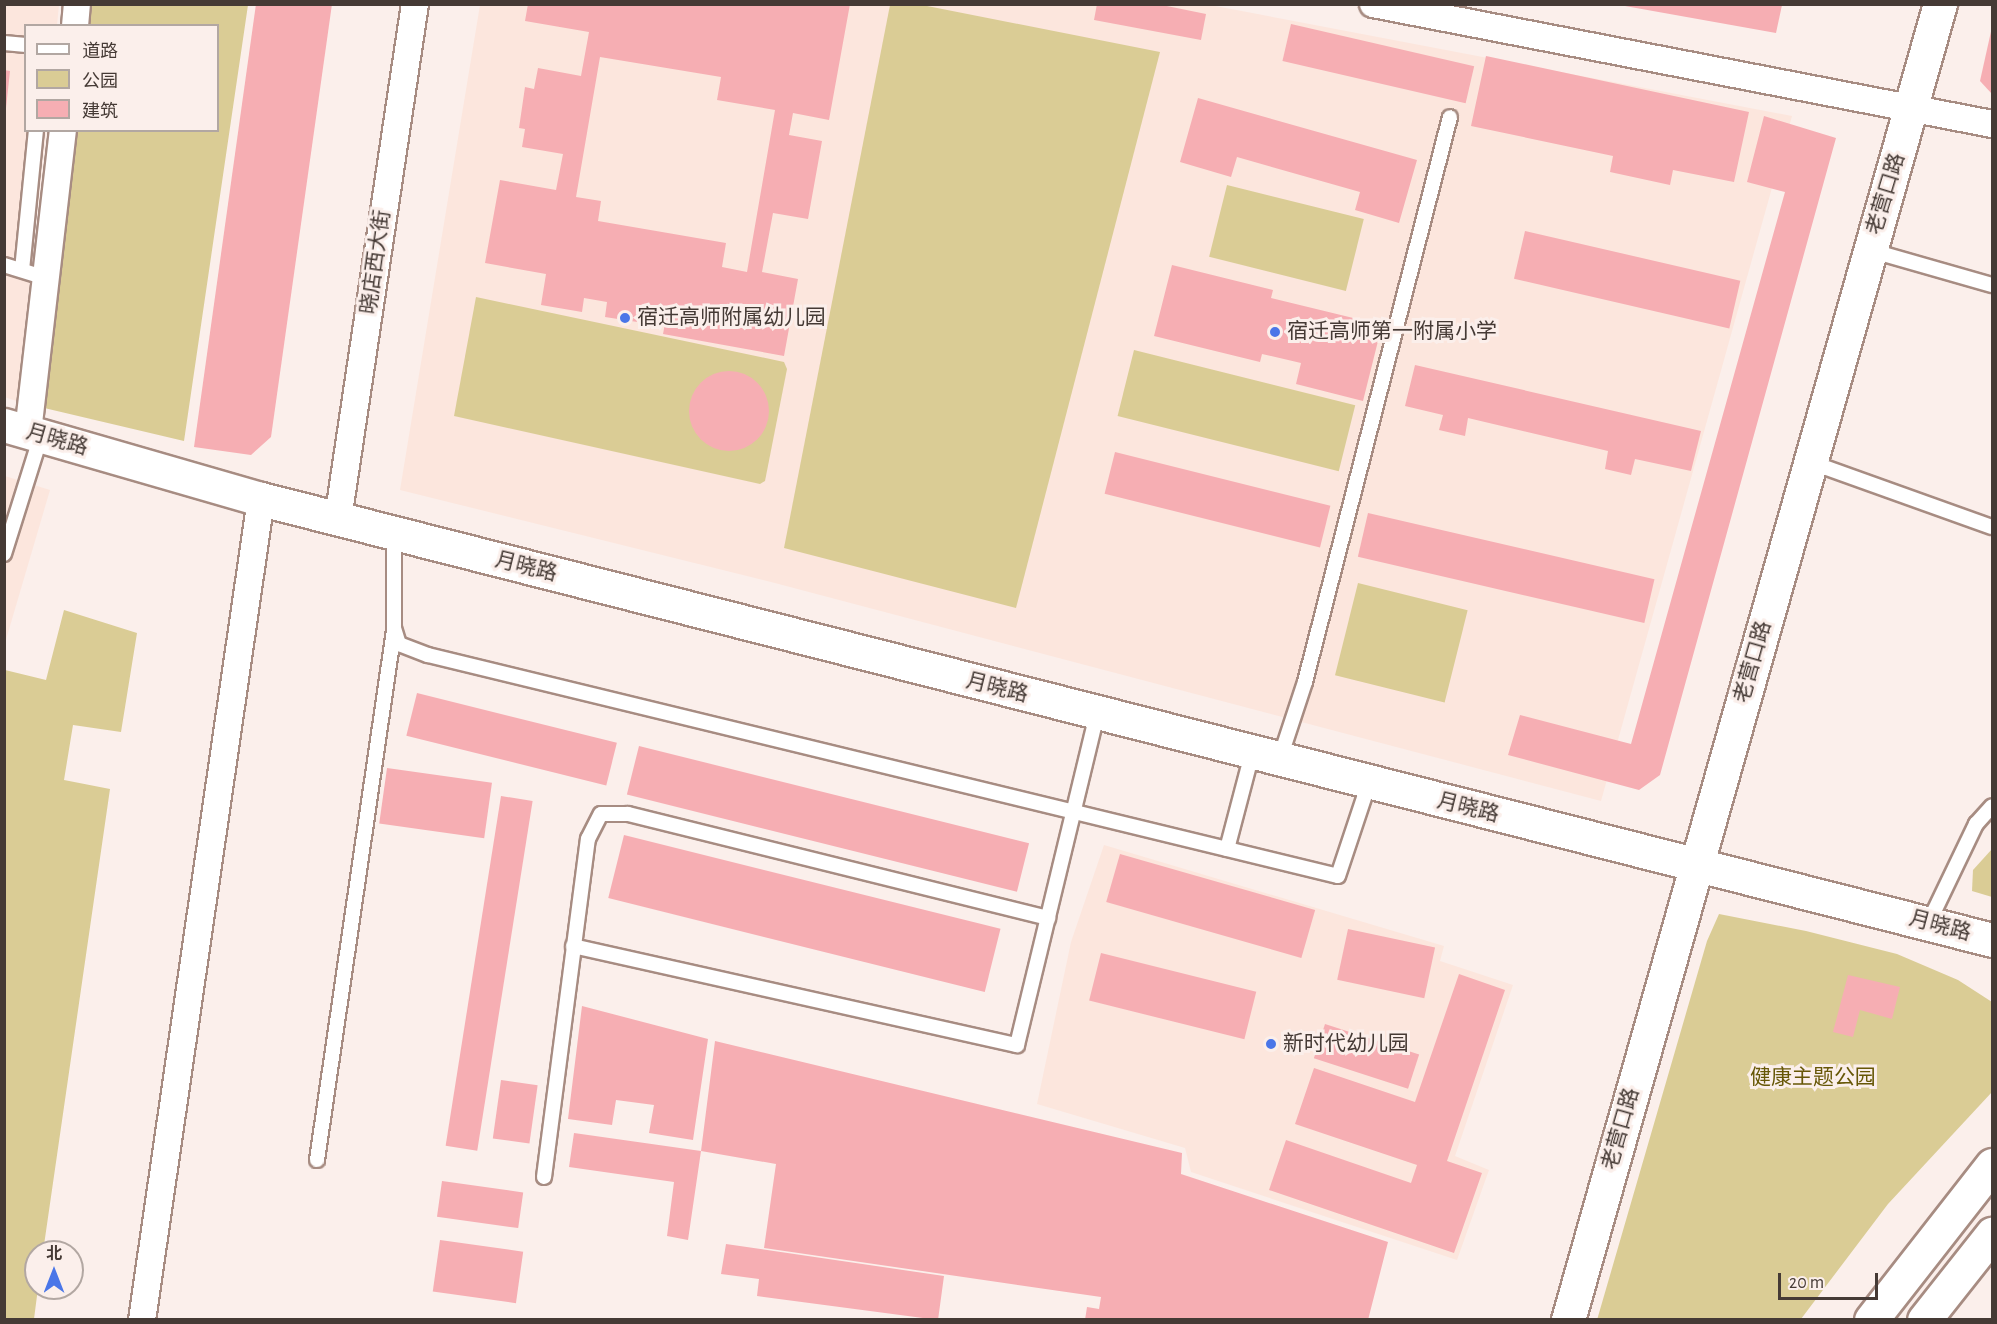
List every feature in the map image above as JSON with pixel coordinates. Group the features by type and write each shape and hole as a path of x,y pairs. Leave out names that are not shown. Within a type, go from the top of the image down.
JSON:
{"street":[{"path":"75,24 77,4"},
{"name":"晓店西大街","path":"338,519 415,4"},
{"path":"1373,4 1992,124"},
{"name":"老营口路","path":"1568,1320 1869,250 1913,107 1940,4"},
{"path":"24,431 46,278 63,132"},
{"name":"月晓路","path":"24,431 338,519 1694,867 1929,922 1992,940"},
{"path":"142,1320 261,499"},
{"path":"1871,1320 1992,1165"},
{"path":"1924,1320 1992,1234"}],"lane":[{"path":"4,43 24,45"},
{"path":"1227,849 1266,757 1305,682 1450,117"},
{"path":"22,270 36,132"},
{"path":"1869,250 1992,285"},
{"path":"4,265 46,278"},
{"path":"4,554 24,431"},
{"path":"1810,462 1992,527"},
{"path":"317,1160 394,628 394,533"},
{"path":"394,628 399,644 428,655 1338,876 1369,783"},
{"path":"573,946 1017,1045 1097,714"},
{"path":"1929,922 1976,824 1992,806"},
{"path":"544,1177 588,839 602,814 628,814 1048,918"}],"shaded area":[{"path":"4,5 59,5 57,24 24,24 24,132 46,132 17,401 4,397"},
{"name":"宿迁高师第一附属小学","path":"480,5 1210,5 1792,116 1601,801 771,582 400,490"},
{"path":"5,476 50,490 5,643"},
{"name":"新时代幼儿园","path":"1104,845 1444,946 1440,961 1513,985 1455,1156 1489,1170 1457,1260 1191,1172 1185,1148 1037,1104 1071,942"}],"green space":[{"path":"88,5 248,5 184,441 40,407 73,132 219,132 219,24 85,24"},
{"path":"890,5 922,5 1160,52 1016,608 784,548"},
{"path":"1227,185 1364,219 1346,291 1209,257"},
{"path":"476,297 784,362 787,369 765,481 760,484 454,416"},
{"path":"1134,350 1355,405 1339,471 1118,416"},
{"path":"1358,583 1468,610 1445,703 1335,675"},
{"path":"64,610 137,633 121,732 73,725 64,780 110,789 45,1240 24,1240 24,1300 36,1300 34,1319 5,1319 5,670 46,680"},
{"path":"1992,849 1992,897 1972,891 1973,870"},
{"name":"健康主题公园","path":"1719,914 1806,931 1897,954 1958,980 1992,1002 1992,1092 1888,1204 1801,1319 1597,1320 1707,941"}],"building":[{"path":"256,4 332,4 271,437 251,455 194,447"},
{"path":"528,4 850,4 829,120 793,113 789,135 822,141 808,219 773,213 762,272 798,279 784,356 663,334 667,313 646,309 644,323 605,317 607,302 584,298 582,312 541,305 546,274 485,263 500,180 556,190 563,154 522,147 525,129 519,128 525,87 534,89 538,68 581,76 589,32 525,21","holes":["600,57 721,77 717,100 775,110 747,272 722,267 726,243 598,221 601,201 576,197"]},
{"path":"1097,4 1157,4 1206,14 1201,40 1094,20"},
{"path":"1625,5 1782,5 1776,33 1625,6"},
{"path":"1291,24 1474,66 1466,103 1282,61"},
{"path":"1992,27 1992,94 1980,81"},
{"path":"1486,56 1749,112 1734,182 1673,170 1670,185 1610,172 1613,156 1471,126"},
{"path":"4,70 10,71 6,108 4,108"},
{"path":"1198,98 1417,160 1399,223 1355,210 1360,192 1237,157 1231,177 1180,162"},
{"path":"1764,116 1836,138 1660,775 1639,790 1508,755 1520,715 1631,744 1785,192 1747,182"},
{"path":"1525,231 1740,281 1729,328 1514,279"},
{"path":"1172,265 1273,290 1271,298 1382,325 1363,401 1296,384 1301,363 1262,354 1260,362 1154,336"},
{"path":"1415,365 1701,431 1691,471 1635,459 1631,475 1605,469 1608,451 1468,418 1465,436 1439,430 1443,415 1405,406"},
{"path":"729,371 744,374 757,383 766,396 769,411 766,426 757,439 744,448 729,451 714,448 701,439 692,426 689,411 692,396 701,383 714,374"},
{"path":"1115,452 1330,506 1320,547 1105,494"},
{"path":"1368,513 1654,579 1644,623 1358,557"},
{"path":"417,693 617,743 606,786 406,736"},
{"path":"639,746 1029,843 1017,892 627,795"},
{"path":"387,768 492,783 484,838 379,823"},
{"path":"501,796 533,801 477,1151 446,1146"},
{"path":"624,835 1000,929 985,992 608,898"},
{"path":"1120,854 1315,910 1301,958 1106,902"},
{"path":"1348,929 1435,948 1424,998 1337,980"},
{"path":"1101,953 1256,992 1244,1039 1089,1001"},
{"path":"1459,974 1505,990 1447,1161 1482,1173 1454,1253 1269,1190 1286,1140 1411,1183 1417,1165 1295,1124 1314,1068 1415,1102"},
{"path":"1848,975 1900,987 1892,1019 1860,1010 1853,1037 1833,1032"},
{"path":"582,1006 708,1039 693,1140 649,1133 654,1105 616,1100 612,1125 568,1119"},
{"path":"1325,1024 1419,1055 1408,1089 1314,1058"},
{"path":"715,1041 1182,1153 1181,1174 1388,1242 1368,1320 1085,1320 1087,1307 1099,1309 1101,1297 764,1248 776,1164 701,1151"},
{"path":"501,1080 538,1085 529,1144 493,1138"},
{"path":"574,1133 701,1151 688,1240 667,1236 674,1182 569,1167"},
{"path":"442,1181 523,1192 518,1228 437,1217"},
{"path":"440,1240 523,1252 516,1303 433,1291"},
{"path":"726,1244 944,1276 938,1320 757,1296 759,1279 721,1274"}],"place":[{"name":"宿迁高师附属幼儿园","path":"625,318"},
{"name":"宿迁高师第一附属小学","path":"1275,332"},
{"name":"新时代幼儿园","path":"1271,1044"}]}
